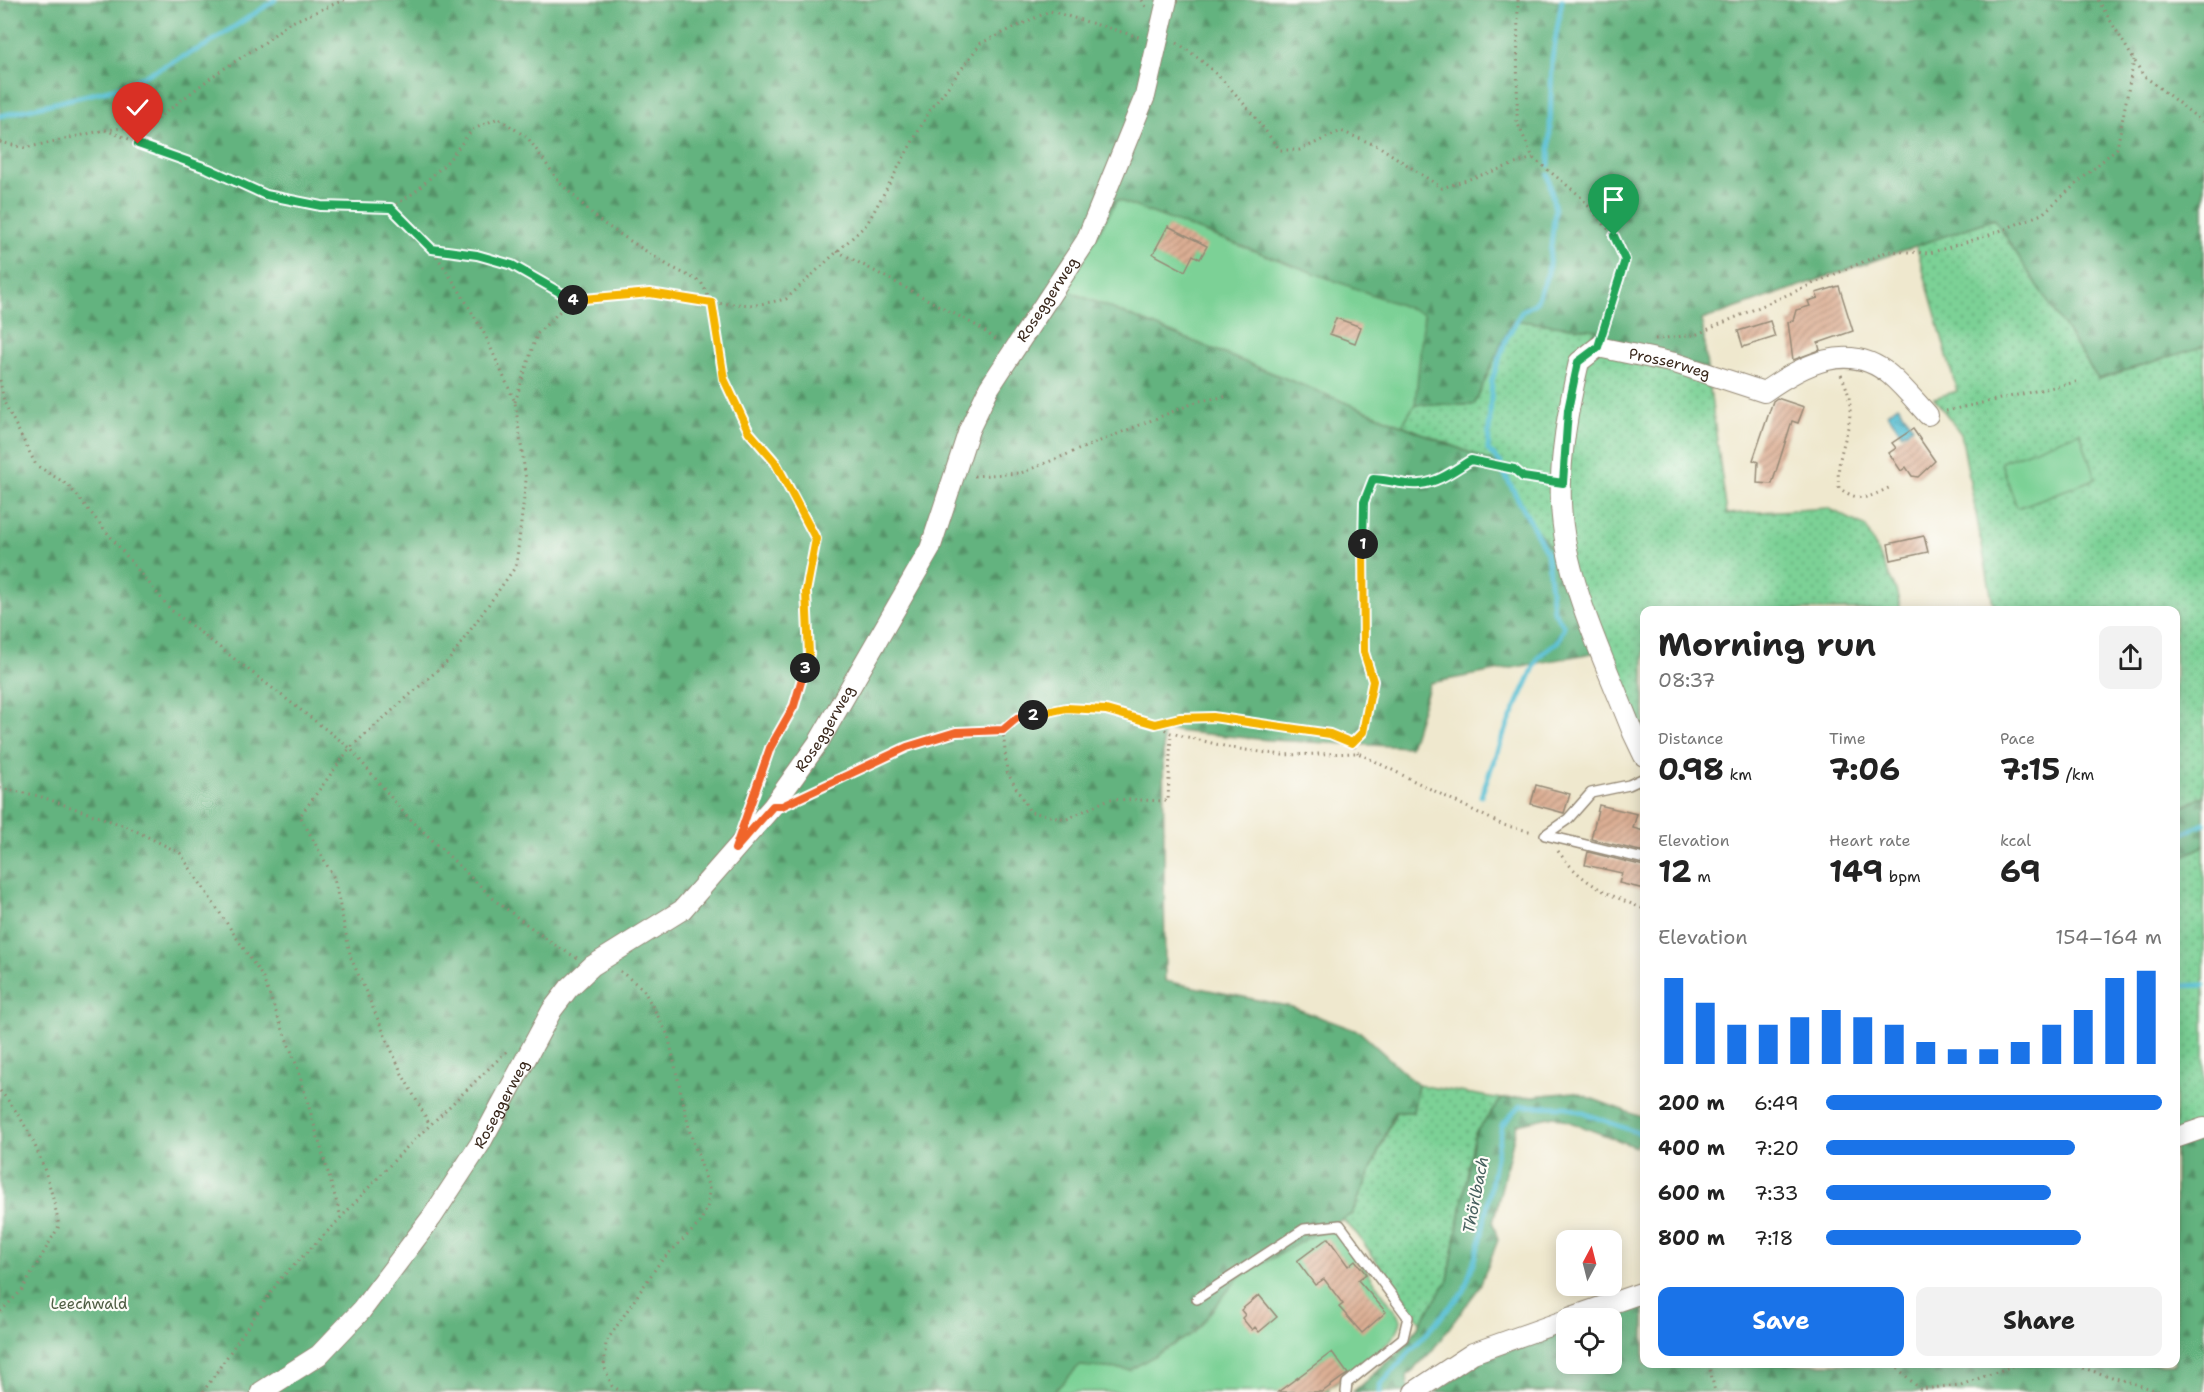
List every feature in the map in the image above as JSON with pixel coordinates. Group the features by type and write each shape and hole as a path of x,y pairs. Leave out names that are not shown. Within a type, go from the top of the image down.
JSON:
{"street":[{"name":"Roseggerweg","path":"261,1392 319,1355 361,1311 432,1217 480,1144 552,1010 569,988 598,962 682,910 773,806 818,743 930,549 969,430 989,388 1086,241 1145,96 1167,0"},
{"name":"Prosserweg","path":"1598,347 1675,363 1764,392 1791,373 1815,363 1853,356 1889,374 1928,415"},
{"path":"1598,347 1578,362 1568,410 1561,502 1573,577 1640,748"},
{"path":"2180,1136 2204,1128"},
{"path":"1599,1308 1640,1293"},
{"path":"1413,1392 1473,1353 1556,1323"}],"lane":[{"path":"1545,835 1568,819 1590,793 1629,785 1640,780"},
{"path":"1545,835 1640,858"},
{"path":"1197,1299 1304,1229 1340,1225 1408,1317 1403,1338 1347,1383 1346,1392"}],"path":[{"path":"0,141 26,148 105,130 149,125 216,73 264,43 287,24 344,0"},
{"path":"1518,0 1517,122 1533,158 1579,195 1614,236 1625,260 1598,347"},
{"path":"2098,0 2143,75 2204,123"},
{"path":"432,249 477,255 512,265 571,300 650,293 712,303 756,305 786,299 867,224 929,112 981,44 1050,11 1160,38 1201,58 1243,100 1280,150 1300,150 1341,131 1380,147 1442,188 1533,158"},
{"path":"1649,339 1695,335 1888,251 1930,253 1989,235 2042,214 2116,148 2134,60"},
{"path":"105,130 209,169 266,195 321,206 391,208 415,192 448,161 472,130 498,118 528,138 560,183 601,222 669,266 701,282 712,303 724,379 749,432 775,462 816,539 806,592 809,654 794,706 770,748 751,804"},
{"path":"391,208 432,249 485,335 515,402 526,480 516,566 449,660 350,748 300,816 334,878 351,958 402,1074 430,1125"},
{"path":"837,251 977,326 1013,352"},
{"path":"515,402 537,334 571,300"},
{"path":"1834,360 1847,385 1852,418 1837,469 1839,488 1852,496 1865,499 1892,487"},
{"path":"0,380 4,402 36,465 68,485 171,610 350,748 404,813 497,903 553,944 598,962 644,989 668,1035 690,1131 709,1188 708,1205 700,1223 660,1262 606,1342 604,1366 612,1386 622,1392"},
{"path":"1928,415 2076,382"},
{"path":"954,477 1022,473 1199,401 1229,396"},
{"path":"1352,743 1363,732 1373,681 1364,652 1362,614 1364,502 1373,479 1390,479 1419,484 1439,480 1471,460 1514,469 1523,477 1563,483"},
{"path":"802,796 907,747 956,732 1003,730 1017,718 1066,708 1106,710 1155,724 1171,733 1232,748 1282,755 1358,753 1503,825 1545,835 1573,873 1596,889 1640,907"},
{"path":"1155,724 1180,718 1213,717 1330,734 1352,743 1358,753"},
{"path":"1003,730 1007,772 1030,812 1067,819 1109,799 1168,801 1171,733"},
{"path":"0,788 39,796 128,826 180,853 262,976 297,1066 341,1217"},
{"path":"203,1392 280,1279 430,1125 510,1048"},
{"path":"0,1090 13,1105 34,1144 52,1186 59,1226 22,1290 0,1312"},
{"path":"1710,1368 1715,1392"},
{"path":"1897,1368 1920,1389 1961,1385 2007,1368"},
{"path":"2083,1368 2161,1392"}],"green space":[{"name":"Leechwald","path":"0,0 2204,0 2204,346 2098,379 1994,219 1702,320 1707,368 1589,342 1597,330 1512,320 1474,405 1415,404 1424,314 1117,200 1066,290 1498,464 1530,523 1560,559 1593,653 1430,683 1410,747 1269,740 1163,730 1165,981 1292,1007 1360,1032 1418,1085 1413,1112 1395,1112 1352,1214 1239,1277 1194,1333 1130,1370 1079,1366 1054,1392 0,1392"},
{"path":"1117,200 1424,314 1415,404 1402,425 1066,290"},
{"path":"1995,219 2098,379 2204,346 2204,796 2180,808 2180,606 1993,606 1961,434 1934,398 1957,391 1916,245"},
{"path":"1511,320 1597,330 1589,342 1707,368 1727,514 1828,508 1866,527 1896,590 1900,606 1640,606 1640,753 1560,559 1530,523 1498,464 1402,425 1415,404 1474,405"},
{"path":"2080,432 2095,479 2017,508 2001,462"},
{"path":"2204,796 2204,846 2185,855 2180,862 2180,808"},
{"path":"2204,846 2204,1137 2180,1146 2180,862 2185,855"},
{"path":"1418,1085 1502,1099 1475,1133 1448,1280 1421,1323 1357,1234 1342,1219 1352,1214 1396,1112 1413,1112"},
{"path":"1574,1092 1640,1117 1640,1138 1636,1147 1554,1116 1517,1124 1493,1223 1498,1240 1479,1288 1431,1352 1407,1376 1409,1392 1353,1392 1406,1345 1448,1280 1475,1133 1502,1099"},
{"path":"2204,1137 2204,1392 1435,1392 1484,1359 1556,1334 1556,1374 1622,1374 1622,1312 1640,1306 1640,1368 2180,1368 2180,1146"},
{"path":"1329,1226 1342,1235 1401,1320 1392,1339 1359,1367 1328,1388 1329,1392 1054,1392 1079,1366 1130,1370 1194,1333 1239,1277"}],"water":[{"path":"1898,405 1913,427 1902,434 1887,413"}],"building":[{"path":"1168,226 1207,246 1200,259 1193,255 1185,271 1153,254"},
{"path":"1839,286 1853,331 1818,343 1820,350 1793,360 1788,322 1793,321 1796,310 1810,306 1808,301 1818,298 1816,293"},
{"path":"1336,318 1361,327 1355,343 1330,334"},
{"path":"1770,321 1775,337 1743,347 1738,331"},
{"path":"1777,398 1804,407 1798,423 1792,421 1772,484 1757,483 1758,462 1753,460 1773,401"},
{"path":"1913,429 1935,461 1918,477 1912,476 1906,467 1901,471 1889,453 1896,448 1892,443"},
{"path":"1924,536 1928,552 1891,560 1888,544"},
{"path":"1536,785 1570,794 1564,813 1531,804"},
{"path":"1599,805 1637,814 1633,828 1640,830 1640,851 1591,839"},
{"path":"1588,852 1640,865 1640,888 1619,883 1622,873 1585,865"},
{"path":"1328,1238 1348,1266 1355,1260 1366,1274 1358,1280 1386,1312 1362,1333 1339,1307 1343,1304 1324,1279 1315,1285 1297,1261"},
{"path":"1259,1295 1277,1317 1259,1332 1255,1327 1252,1330 1242,1318 1245,1315 1241,1310"},
{"path":"1332,1352 1348,1374 1322,1392 1278,1392"}],"waterway":[{"path":"0,116 121,87 205,46 275,0"},
{"path":"1549,165 1552,59 1562,0"},
{"path":"1501,463 1488,450 1492,380 1506,339 1522,311 1536,303 1548,273 1555,210 1548,175"},
{"path":"1481,796 1502,738 1539,656 1558,641 1564,626 1553,610 1547,553 1504,473"},
{"path":"2180,835 2204,824"},
{"name":"Thörlbach","path":"2180,986 2204,985"},
{"name":"Thörlbach","path":"1380,1392 1380,1385 1464,1291 1481,1239 1502,1125 1520,1106 1567,1107 1640,1134"}],"route":[{"path":"138,144 209,169 266,195 321,206 391,208 432,249 477,255 512,265 571,300 650,293 712,303 724,379 749,432 775,462 816,539 806,592 809,654 794,706 770,748 735,849 773,806 782,806 907,747 956,732 1003,730 1017,718 1066,708 1106,710 1127,718 1155,724 1180,718 1213,717 1254,725 1330,734 1352,743 1363,732 1373,681 1364,652 1362,614 1364,502 1373,479 1390,479 1419,484 1439,480 1471,460 1514,469 1523,477 1563,483 1568,410 1578,362 1598,347 1616,296 1625,260 1614,236"}]}
